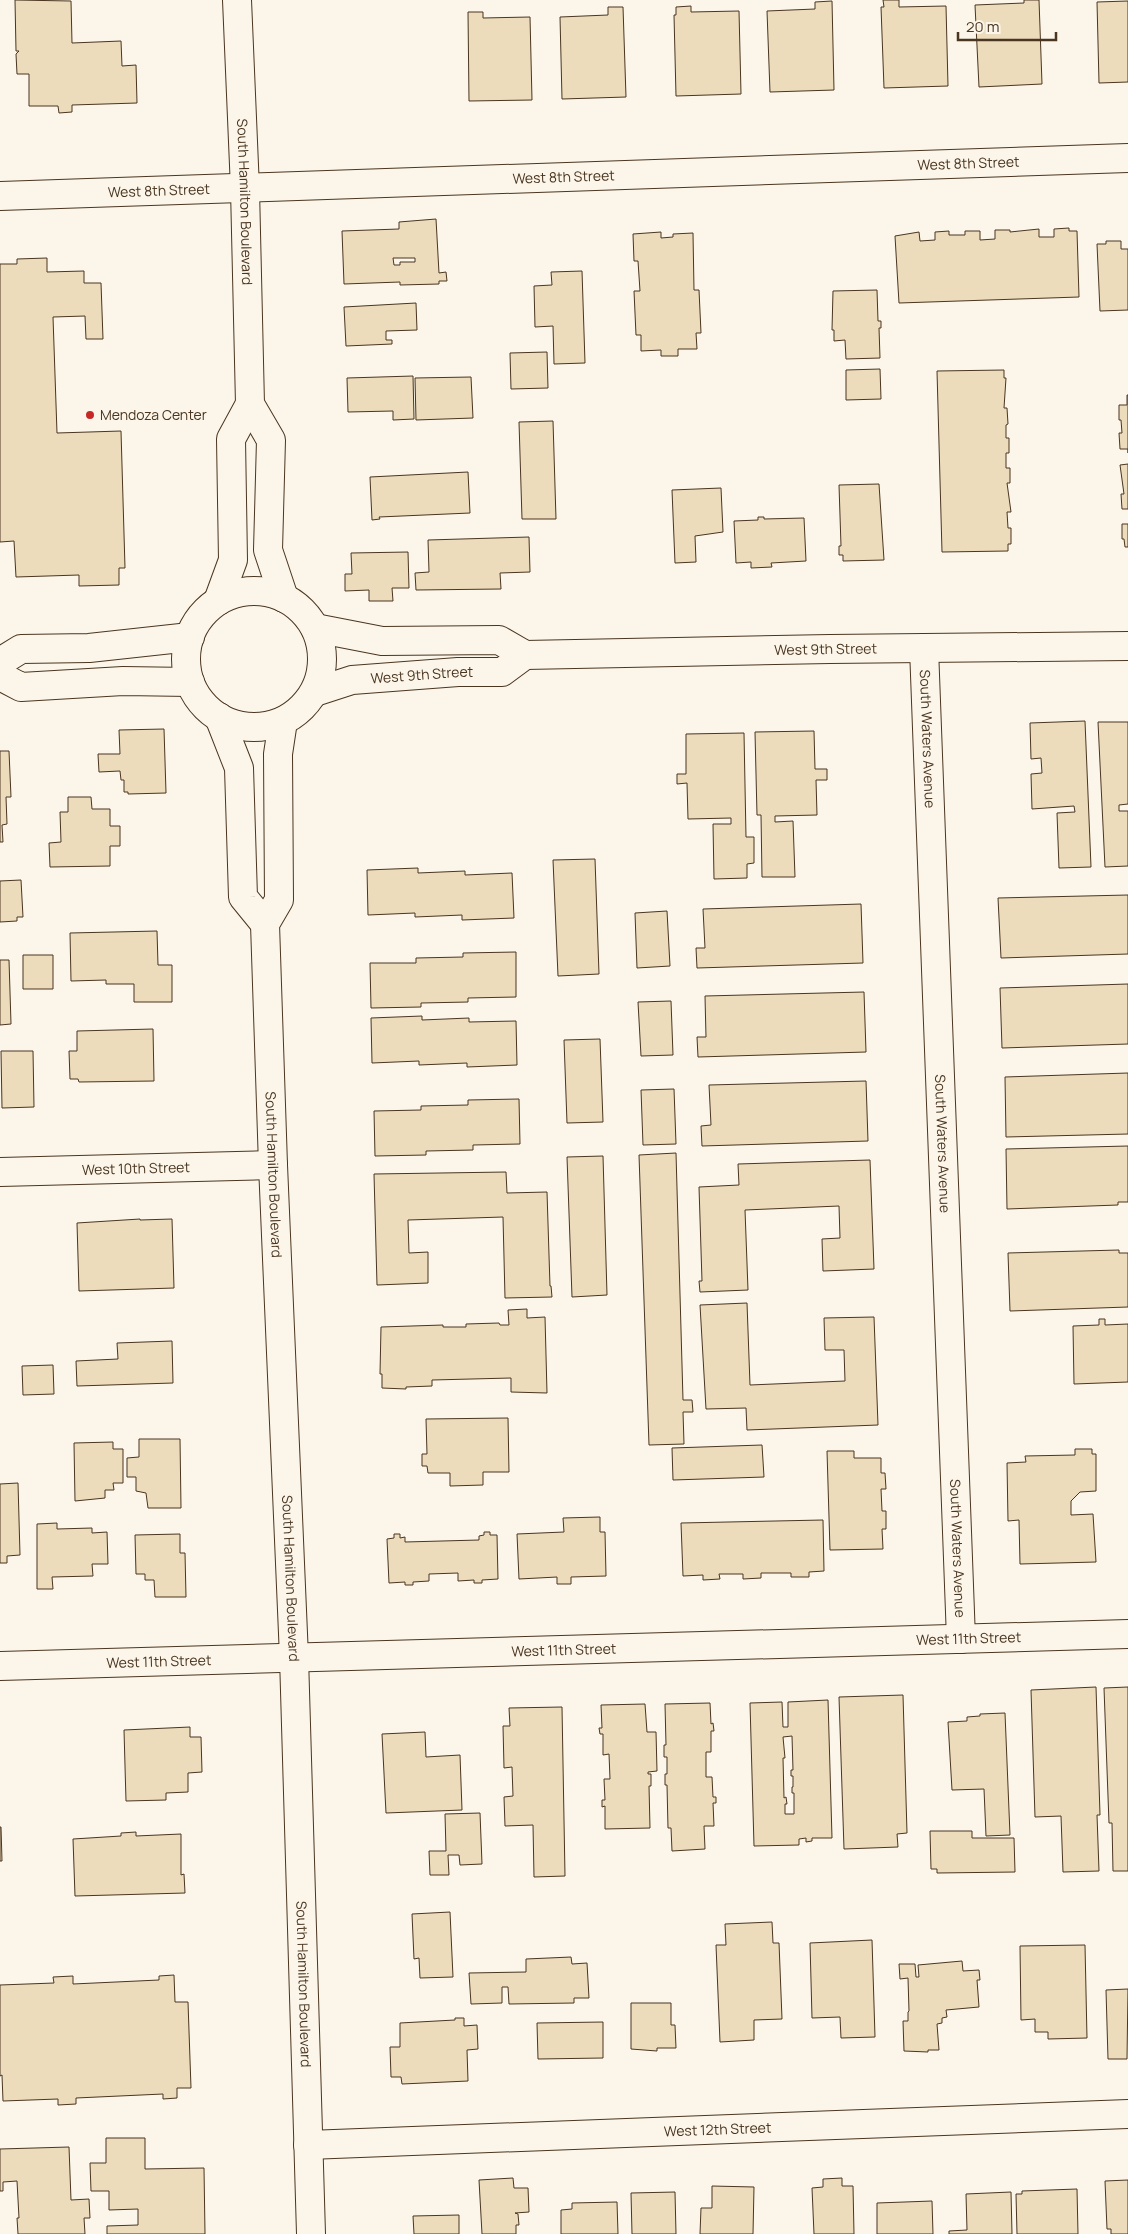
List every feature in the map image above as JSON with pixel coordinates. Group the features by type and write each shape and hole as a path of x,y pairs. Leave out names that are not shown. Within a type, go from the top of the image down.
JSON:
{"street":[{"name":"South Hamilton Boulevard","path":"237,0 245,189 250,404 271,440 268,550 284,598"},
{"name":"West 8th Street","path":"0,196 1128,158"},
{"name":"South Hamilton Boulevard","path":"218,601 233,560 231,439 250,404"},
{"path":"262,591 284,598 302,610 316,628 322,649 322,670 314,692 301,709 283,721 261,727 239,725 219,717 201,702 190,682 186,659 190,636 201,616 218,601 239,592 262,591"},
{"path":"316,628 382,641 499,640 524,655"},
{"path":"0,662 21,650 89,648 190,636"},
{"name":"West 9th Street","path":"314,692 352,680 458,672 502,672 524,655 1128,646"},
{"name":"South Waters Avenue","path":"924,648 961,1639"},
{"path":"0,676 21,687 122,681 190,682"},
{"path":"219,717 239,768 243,897 265,924 279,900 278,754 283,721"},
{"name":"South Hamilton Boulevard","path":"265,924 273,1165 294,1657 311,2234"},
{"name":"West 10th Street","path":"0,1172 273,1165"},
{"name":"West 11th Street","path":"0,1666 1128,1634"},
{"name":"West 12th Street","path":"308,2145 1128,2114"}],"building":[{"path":"15,0 71,1 72,43 121,41 122,66 136,65 137,103 72,105 72,112 59,113 58,106 29,106 29,74 17,74 16,54 19,51 16,51"},
{"path":"883,0 899,0 899,7 946,6 948,86 884,88 881,7 884,7"},
{"path":"1024,0 1039,0 1042,84 979,87 975,5 1024,3"},
{"path":"832,1 834,90 770,92 767,11 815,9 815,2"},
{"path":"1128,1 1128,82 1099,83 1097,2"},
{"path":"691,6 691,12 739,11 741,94 676,96 674,15 676,15 676,7"},
{"path":"608,7 623,7 626,97 562,99 560,17 608,15"},
{"path":"468,12 483,12 483,18 530,17 532,100 469,101"},
{"path":"436,219 439,273 446,272 447,281 439,281 439,284 400,285 400,282 344,284 342,231 399,229 399,222","holes":["393,258 415,258 415,262 400,262 400,265 394,265"]},
{"path":"1069,228 1069,231 1077,231 1079,297 899,303 895,236 919,232 920,241 935,240 935,232 949,231 949,235 965,235 965,231 980,231 980,240 995,239 995,230 1010,230 1010,232 1039,229 1039,237 1054,237 1054,229"},
{"path":"661,232 661,238 673,237 673,234 693,233 694,290 699,290 701,333 696,333 697,349 678,349 678,356 661,356 661,350 641,351 641,335 636,335 634,291 640,291 638,261 634,261 633,234"},
{"path":"1106,241 1121,241 1121,249 1128,249 1128,310 1100,311 1097,244 1106,244"},
{"path":"47,258 47,272 84,271 84,283 101,283 103,339 86,339 85,316 53,317 57,433 121,431 125,568 119,568 119,585 79,586 79,575 16,577 14,541 0,542 0,264 17,264 17,259"},
{"path":"582,271 585,363 554,364 553,326 535,327 534,286 552,285 551,272"},
{"path":"877,290 878,321 881,321 881,328 879,328 880,358 846,359 845,340 834,341 834,330 832,330 833,291"},
{"path":"416,303 417,330 386,331 386,340 392,340 392,344 346,346 344,307"},
{"path":"547,352 548,388 511,389 510,353"},
{"path":"880,369 881,399 846,400 846,370"},
{"path":"1004,370 1004,378 1006,378 1004,408 1007,408 1008,424 1006,425 1006,438 1009,438 1006,468 1010,468 1010,483 1007,483 1011,512 1007,512 1008,528 1011,528 1011,544 1008,544 1008,551 942,552 937,371"},
{"path":"413,376 414,419 393,420 393,411 348,412 347,378"},
{"path":"471,377 473,418 416,420 415,378"},
{"path":"1127,395 1128,449 1120,449 1119,433 1122,433 1121,420 1119,420 1119,405 1127,405"},
{"path":"553,421 556,519 522,519 519,422"},
{"path":"1128,464 1128,509 1122,509 1121,494 1124,494 1120,465"},
{"path":"468,472 470,513 379,517 380,519 372,520 370,477"},
{"path":"879,484 884,560 843,561 843,555 839,555 839,546 841,546 839,485"},
{"path":"721,488 723,532 695,536 696,562 675,563 672,490"},
{"path":"758,517 764,517 764,519 804,518 806,561 771,563 772,567 751,568 751,562 736,563 734,521 758,520"},
{"path":"1122,524 1128,524 1128,547 1125,547 1124,539 1122,539"},
{"path":"529,537 530,572 500,573 501,589 416,590 415,573 429,572 428,540"},
{"path":"408,552 409,588 392,588 393,601 369,601 369,590 345,591 345,574 352,574 351,553"},
{"path":"1085,721 1091,867 1059,868 1057,813 1075,812 1074,806 1032,809 1031,774 1042,773 1041,758 1031,759 1030,723"},
{"path":"1098,722 1128,722 1128,804 1119,805 1119,811 1128,811 1128,866 1105,867"},
{"path":"164,729 166,793 128,794 128,792 124,792 124,780 121,780 120,771 99,772 98,754 120,754 119,730"},
{"path":"814,731 815,769 827,769 827,780 816,780 817,815 775,816 775,822 793,821 795,877 762,877 761,815 757,815 755,732"},
{"path":"744,733 746,837 754,837 754,863 747,864 747,878 714,879 713,824 731,824 731,818 688,819 687,783 677,784 677,774 686,774 686,734"},
{"path":"0,751 9,751 11,797 6,797 7,824 2,825 3,842 0,842"},
{"path":"68,797 91,797 92,809 110,809 110,826 120,826 120,846 110,846 110,866 50,867 49,843 61,842 60,812 68,812"},
{"path":"595,859 599,974 558,976 553,860"},
{"path":"418,868 418,873 465,871 465,875 512,873 514,918 462,920 462,915 415,917 415,913 368,915 367,870"},
{"path":"21,880 23,917 17,917 17,921 0,922 0,881"},
{"path":"1128,895 1128,954 1001,958 998,898"},
{"path":"861,904 863,963 697,968 696,948 705,948 703,909"},
{"path":"667,911 670,966 637,968 635,913"},
{"path":"157,931 158,965 172,965 172,1002 134,1002 134,984 106,984 106,980 71,981 70,933"},
{"path":"516,952 516,997 468,998 468,1002 421,1003 421,1007 371,1008 370,963 416,963 416,958 463,957 463,953"},
{"path":"23,955 53,955 53,989 23,989"},
{"path":"0,960 9,960 11,1024 0,1025"},
{"path":"1128,984 1128,1044 1002,1048 1000,988"},
{"path":"864,992 866,1052 698,1057 697,1037 706,1037 705,996"},
{"path":"671,1001 673,1055 641,1056 638,1002"},
{"path":"422,1016 422,1020 469,1018 469,1022 516,1021 517,1065 467,1067 467,1063 419,1065 419,1061 372,1063 371,1018"},
{"path":"153,1029 154,1081 79,1082 78,1079 70,1079 69,1051 77,1051 77,1031"},
{"path":"600,1039 603,1122 567,1123 564,1040"},
{"path":"1,1051 33,1051 34,1107 2,1108"},
{"path":"1128,1073 1128,1134 1006,1137 1005,1077"},
{"path":"866,1081 868,1141 702,1146 701,1126 711,1125 709,1085"},
{"path":"674,1089 676,1144 643,1145 641,1090"},
{"path":"519,1099 520,1144 473,1145 473,1150 426,1151 426,1155 375,1156 374,1111 421,1110 421,1106 468,1105 468,1100"},
{"path":"1128,1146 1128,1202 1118,1202 1118,1205 1007,1209 1006,1149"},
{"path":"676,1153 683,1400 692,1400 693,1412 683,1412 684,1444 649,1445 639,1155"},
{"path":"603,1156 607,1295 572,1297 567,1157"},
{"path":"870,1160 874,1269 823,1271 822,1239 840,1238 839,1206 745,1210 748,1290 700,1292 699,1281 702,1281 699,1187 739,1185 738,1164"},
{"path":"506,1172 507,1193 547,1192 552,1297 505,1298 503,1217 408,1220 409,1253 428,1252 428,1283 377,1285 374,1174"},
{"path":"172,1219 174,1288 79,1291 77,1223"},
{"path":"1119,1250 1119,1253 1128,1253 1128,1307 1010,1311 1008,1253"},
{"path":"747,1303 750,1385 845,1381 844,1350 825,1350 824,1318 874,1317 878,1425 747,1430 746,1408 706,1409 700,1305"},
{"path":"527,1309 527,1318 545,1317 547,1393 511,1392 511,1378 432,1380 432,1386 406,1387 406,1389 382,1388 382,1374 380,1374 381,1327 443,1325 443,1327 466,1327 466,1324 499,1323 500,1325 509,1325 508,1310"},
{"path":"1099,1319 1105,1319 1105,1325 1128,1324 1128,1382 1074,1384 1073,1326 1099,1325"},
{"path":"172,1341 173,1383 77,1386 76,1361 118,1359 117,1343"},
{"path":"53,1365 54,1394 23,1395 22,1366"},
{"path":"508,1418 509,1472 483,1472 483,1485 450,1486 450,1473 428,1473 427,1466 422,1466 422,1454 427,1454 426,1419"},
{"path":"139,1439 180,1439 181,1508 148,1508 146,1493 136,1491 136,1477 127,1477 127,1458 139,1457"},
{"path":"113,1442 113,1449 123,1449 123,1483 113,1483 114,1490 105,1490 105,1498 75,1501 74,1443"},
{"path":"762,1445 764,1477 673,1480 672,1448"},
{"path":"1075,1449 1092,1449 1092,1454 1096,1454 1096,1491 1080,1492 1071,1501 1071,1515 1093,1514 1096,1562 1020,1564 1019,1520 1008,1521 1007,1463 1026,1462 1025,1456 1075,1455"},
{"path":"827,1451 854,1451 854,1458 881,1458 881,1473 885,1473 886,1489 881,1489 882,1511 886,1511 886,1529 882,1529 883,1549 830,1550"},
{"path":"18,1483 20,1555 7,1556 7,1563 0,1563 0,1484"},
{"path":"600,1517 600,1532 605,1532 606,1576 571,1577 571,1584 557,1584 557,1577 519,1579 517,1534 564,1532 563,1518"},
{"path":"823,1520 824,1571 809,1572 809,1577 791,1577 791,1573 761,1573 761,1578 743,1579 743,1574 719,1574 720,1579 703,1580 703,1575 683,1576 681,1523"},
{"path":"57,1523 57,1529 92,1528 92,1533 107,1532 108,1564 92,1564 93,1576 52,1577 53,1589 37,1589 37,1524"},
{"path":"484,1532 490,1532 490,1535 497,1535 498,1579 482,1580 482,1583 474,1583 474,1580 458,1581 458,1573 429,1574 429,1581 413,1582 413,1585 405,1585 405,1582 389,1583 387,1539 394,1538 394,1534 400,1534 400,1538 405,1537 405,1542 479,1540 479,1536 484,1535"},
{"path":"180,1534 180,1553 185,1553 186,1597 155,1597 154,1580 145,1580 145,1574 136,1574 135,1535"},
{"path":"1096,1687 1100,1815 1097,1815 1099,1871 1063,1872 1061,1816 1035,1817 1031,1690"},
{"path":"1128,1687 1128,1871 1113,1871 1112,1823 1109,1823 1104,1688"},
{"path":"903,1695 907,1833 897,1834 898,1847 844,1849 839,1697"},
{"path":"828,1700 832,1838 812,1838 812,1841 806,1842 806,1838 799,1839 799,1845 754,1846 750,1703 782,1702 783,1727 788,1727 788,1702","holes":["792,1736 793,1770 791,1770 791,1776 793,1776 794,1814 785,1814 785,1804 787,1804 786,1797 784,1798 783,1758 785,1758 783,1737"]},
{"path":"710,1703 711,1724 713,1723 714,1731 711,1731 711,1752 706,1752 706,1777 712,1777 713,1797 716,1797 716,1803 713,1803 714,1826 704,1826 705,1849 672,1851 671,1828 668,1828 667,1785 665,1785 667,1757 664,1757 664,1745 666,1745 665,1704"},
{"path":"645,1704 647,1732 656,1732 657,1771 648,1772 648,1774 651,1774 651,1786 649,1786 650,1828 605,1829 605,1806 602,1807 602,1800 605,1800 604,1779 610,1779 609,1754 603,1755 603,1734 600,1734 599,1728 602,1728 601,1705"},
{"path":"562,1707 565,1876 534,1877 533,1825 505,1826 504,1797 513,1796 512,1767 504,1768 503,1726 510,1726 509,1708"},
{"path":"1005,1713 1010,1835 986,1836 984,1789 952,1790 948,1722 967,1721 967,1717 980,1716 980,1714"},
{"path":"190,1727 190,1737 201,1737 202,1772 188,1773 188,1792 166,1793 166,1800 126,1801 124,1730"},
{"path":"425,1732 426,1757 460,1755 462,1810 386,1813 382,1734"},
{"path":"480,1813 482,1864 460,1865 459,1855 448,1855 449,1875 430,1875 429,1851 446,1851 445,1814"},
{"path":"1,1827 2,1861 0,1861"},
{"path":"930,1831 972,1831 972,1838 1014,1838 1015,1872 937,1873 937,1869 931,1869"},
{"path":"136,1832 136,1836 181,1834 181,1875 184,1874 185,1893 75,1896 73,1839 121,1836 121,1833"},
{"path":"450,1912 453,1977 420,1978 419,1958 414,1959 412,1914"},
{"path":"772,1922 773,1943 779,1943 782,2019 754,2020 754,2040 720,2042 716,1945 726,1945 725,1924"},
{"path":"872,1940 875,2037 841,2038 840,2017 812,2018 810,1943"},
{"path":"1085,1945 1087,2038 1048,2039 1048,2032 1035,2032 1035,2019 1021,2020 1020,1946"},
{"path":"571,1957 572,1964 587,1963 589,1998 574,1998 574,2003 509,2004 508,1987 502,1987 502,2003 471,2004 469,1973 526,1972 526,1959"},
{"path":"962,1961 963,1971 979,1970 980,1980 977,1980 979,2007 946,2010 947,2017 942,2018 942,2023 937,2024 939,2050 928,2050 928,2052 904,2051 903,2021 908,2021 909,2011 908,1978 900,1979 899,1964 915,1964 916,1977 919,1977 918,1965"},
{"path":"174,1975 175,2002 188,2002 191,2088 177,2088 177,2098 163,2099 163,2094 76,2098 76,2104 58,2105 58,2099 3,2101 2,2075 0,2076 0,1985 54,1983 53,1977 73,1976 73,1984 159,1980 159,1976"},
{"path":"1128,1989 1127,2059 1108,2059 1106,1990"},
{"path":"631,2003 671,2003 671,2025 675,2025 676,2048 657,2048 657,2051 631,2049"},
{"path":"455,2018 464,2018 464,2026 477,2025 478,2049 467,2050 468,2081 402,2084 401,2077 391,2077 390,2047 400,2047 400,2023 455,2020"},
{"path":"603,2022 603,2058 538,2059 537,2023"},
{"path":"106,2138 145,2138 145,2169 204,2168 205,2234 107,2234 107,2226 138,2225 138,2209 109,2210 109,2191 91,2191 90,2163 106,2163"},
{"path":"69,2147 71,2200 89,2199 90,2218 84,2218 85,2234 18,2234 17,2181 3,2182 3,2191 0,2191 0,2149"},
{"path":"513,2178 514,2188 528,2188 529,2212 515,2213 518,2214 519,2225 516,2225 516,2234 482,2234 479,2180"},
{"path":"842,2178 842,2186 853,2186 854,2234 814,2234 812,2188 823,2187 823,2179"},
{"path":"1128,2180 1128,2234 1111,2234 1111,2229 1107,2229 1105,2181"},
{"path":"712,2186 754,2187 753,2234 700,2234 701,2208 712,2208"},
{"path":"1077,2189 1078,2234 1017,2234 1016,2194 1022,2194 1022,2191"},
{"path":"675,2192 676,2234 632,2234 631,2193"},
{"path":"1011,2192 1012,2234 949,2234 949,2231 967,2230 966,2194"},
{"path":"932,2201 933,2234 877,2234 877,2203"},
{"path":"617,2202 618,2234 561,2234 561,2210 572,2209 572,2203"},
{"path":"459,2215 459,2234 414,2234 413,2216"}],"place":[{"name":"Mendoza Center","path":"90,415"}]}
